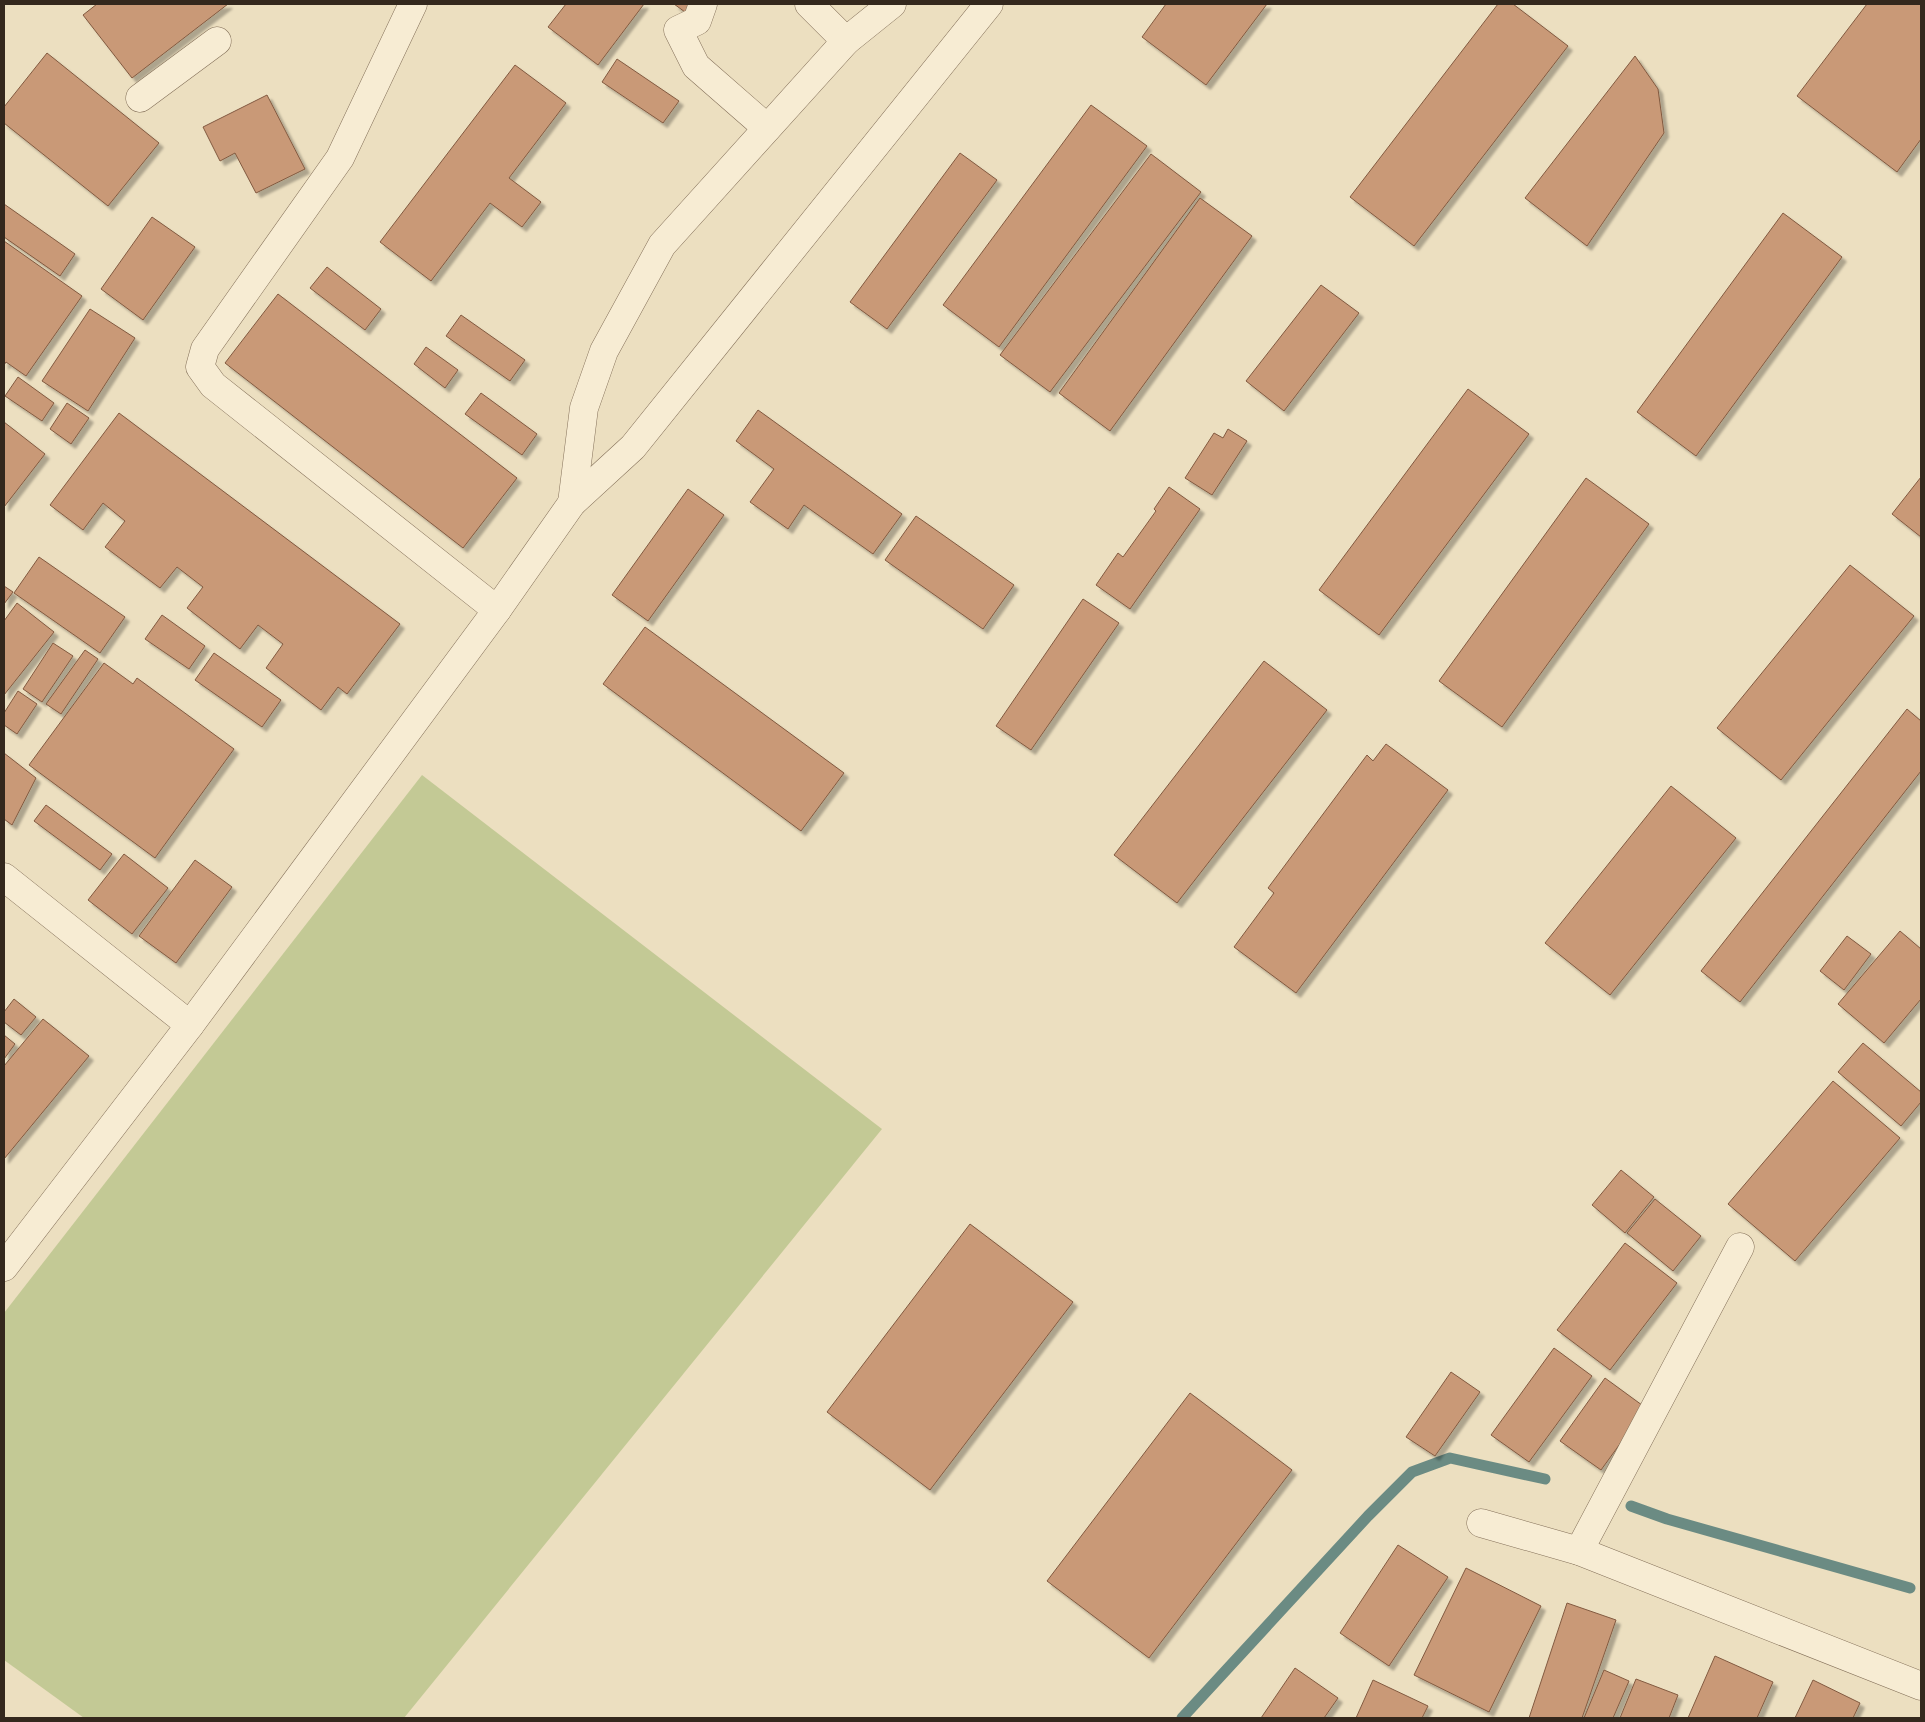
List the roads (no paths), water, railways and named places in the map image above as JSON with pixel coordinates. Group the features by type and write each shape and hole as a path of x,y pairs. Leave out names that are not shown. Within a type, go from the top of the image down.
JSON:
{"street":[{"path":"413,4 340,158 205,349 200,367 213,385 497,610"},
{"path":"702,4 697,21 678,30 696,66 767,128"},
{"path":"809,4 846,41"},
{"path":"572,503 584,408 604,351 662,245 846,41 892,4"},
{"path":"4,1267 190,1025 497,610 572,503 633,447 989,4"},
{"path":"140,98 217,41"},
{"path":"4,877 190,1025"},
{"path":"1579,1551 1740,1247"},
{"path":"1481,1523 1579,1551 1921,1686"}],"waterway":[{"path":"1182,1718 1368,1516 1412,1472 1450,1458 1545,1479"},
{"path":"1631,1506 1667,1519 1910,1588"}]}
